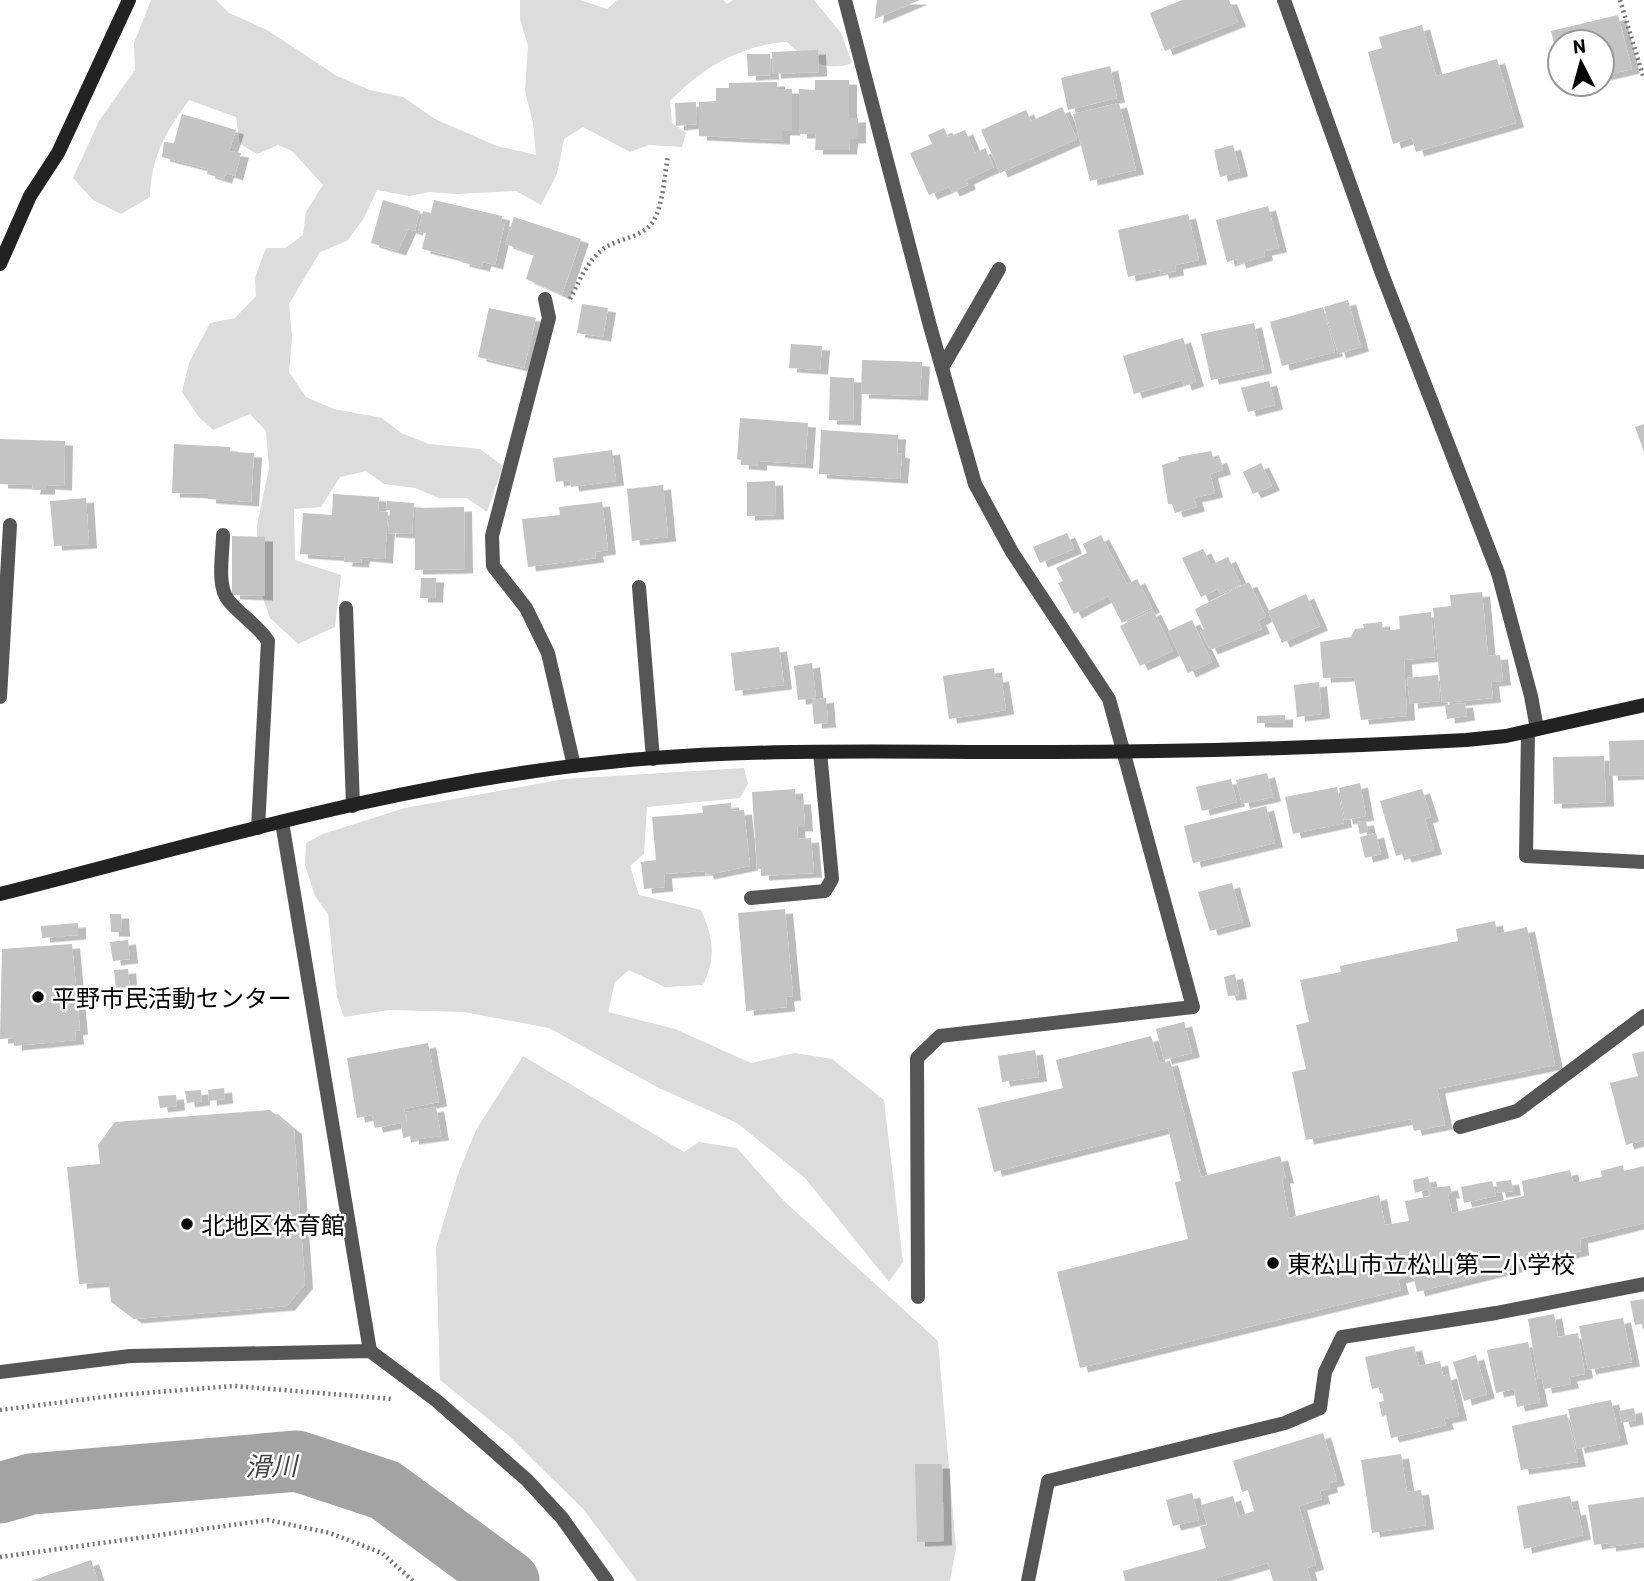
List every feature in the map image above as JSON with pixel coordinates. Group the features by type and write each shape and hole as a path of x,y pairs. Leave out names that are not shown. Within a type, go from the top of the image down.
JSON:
{"street":[{"path":"0,264 30,196 58,153 129,0"},
{"path":"845,0 975,484 1012,552 1109,699 1193,1007 940,1036 917,1058 918,1297"},
{"path":"1283,0 1381,271 1498,573 1531,696 1533,730 1526,856 1644,862"},
{"path":"942,368 999,269"},
{"path":"545,299 549,318 492,536 493,566 526,608 548,653 574,766"},
{"path":"0,698 10,525"},
{"path":"223,535 223,588 227,600 258,627 268,641 258,828"},
{"path":"639,587 653,759"},
{"path":"346,608 353,806"},
{"path":"0,893 282,822 451,784 574,766 752,752 1125,750 1381,745 1466,740 1533,730 1644,705"},
{"path":"751,898 825,891 832,879 820,752"},
{"path":"282,822 370,1351"},
{"path":"1460,1126 1517,1111 1644,1016"},
{"path":"1028,1581 1048,1481 1285,1423 1320,1408 1325,1372 1342,1337 1496,1313 1644,1284"},
{"path":"0,1372 130,1356 370,1351 437,1401 527,1480 562,1518 607,1581"}],"path":[{"path":"1620,0 1644,79"},
{"path":"549,318 567,305 586,265 605,247 634,237 653,223 660,204 668,156"},
{"path":"0,1410 119,1395 234,1386 437,1401"},
{"path":"0,1557 268,1520 330,1533 382,1553 413,1581"}],"shaded area":[{"path":"151,0 216,0 229,13 267,30 337,76 370,90 403,97 435,119 497,146 536,155 533,123 525,91 528,46 520,19 520,0 580,0 607,9 617,0 723,0 727,4 733,0 814,0 841,33 852,63 834,66 817,63 787,42 738,53 695,78 670,101 672,123 686,133 682,147 649,145 630,152 583,127 564,139 557,174 541,205 516,191 457,194 429,192 409,196 377,190 364,218 347,241 320,252 289,304 292,338 289,372 306,397 334,409 382,418 401,433 429,444 480,449 503,466 487,512 467,498 439,498 415,488 384,484 366,471 340,477 321,507 294,509 295,560 341,575 335,627 298,644 270,618 257,581 257,525 269,468 266,431 250,414 213,430 198,416 182,392 189,363 210,323 235,318 256,296 255,278 266,248 285,248 303,235 306,212 323,185 292,151 278,145 257,154 240,144 236,117 189,100 161,145 153,169 150,197 121,214 93,200 73,178 99,121 135,70 134,43"},
{"path":"744,768 748,784 740,798 647,807 644,854 630,866 639,895 701,910 709,930 712,948 710,966 703,985 665,987 629,970 615,982 608,1012 675,1029 751,1063 795,1053 832,1059 884,1100 903,1262 889,1282 805,1178 737,1123 659,1088 549,1028 464,1012 389,1010 344,1017 337,997 328,914 315,896 305,865 306,843 323,834 405,808 565,779"},
{"path":"523,1056 684,1152 699,1142 737,1148 784,1201 938,1341 956,1548 950,1581 637,1581 584,1510 508,1435 440,1380 436,1247 458,1174 476,1130"}],"building":[{"path":"877,0 920,0 875,19"},
{"path":"1182,0 1229,0 1238,22 1165,51 1150,13"},
{"path":"1618,15 1632,69 1616,73 1616,28 1564,28"},
{"path":"1422,25 1436,76 1497,59 1516,123 1416,152 1412,138 1393,144 1368,52 1382,48 1379,37"},
{"path":"818,50 819,72 773,74 772,52"},
{"path":"747,54 770,54 771,75 748,76"},
{"path":"1110,66 1117,98 1068,110 1061,78"},
{"path":"815,80 849,80 849,118 858,118 858,139 850,139 849,150 815,150 816,134 799,134 799,89 815,90"},
{"path":"777,82 777,89 792,89 792,131 782,131 782,140 699,136 699,102 716,101 716,88 729,88 729,83"},
{"path":"696,102 697,124 676,126 675,103"},
{"path":"1119,103 1136,170 1090,181 1073,114"},
{"path":"1062,107 1077,139 1000,173 981,130 1026,110 1031,121"},
{"path":"182,114 236,130 229,151 241,153 235,176 226,173 224,179 207,174 208,169 162,157 164,142 174,143"},
{"path":"944,128 948,137 965,130 975,153 985,148 994,167 966,180 968,185 952,192 949,187 929,195 910,153 932,144 928,135"},
{"path":"1233,145 1240,172 1220,177 1214,150"},
{"path":"383,200 420,211 415,231 408,229 398,251 371,243"},
{"path":"434,200 502,216 501,222 505,222 495,265 483,262 482,267 422,249 426,233 418,232 423,211 431,213"},
{"path":"1268,206 1279,248 1264,251 1265,256 1238,264 1237,259 1227,262 1216,220"},
{"path":"1188,214 1199,260 1175,265 1176,271 1161,274 1160,270 1128,277 1118,230"},
{"path":"514,217 581,239 562,295 526,279 534,254 505,244"},
{"path":"1348,300 1361,347 1338,354 1324,307"},
{"path":"582,304 608,308 603,337 577,333"},
{"path":"1323,307 1335,352 1282,366 1270,322"},
{"path":"489,308 536,318 524,368 478,357"},
{"path":"1254,323 1264,369 1211,380 1201,334"},
{"path":"1183,338 1196,382 1184,386 1182,380 1134,394 1123,356"},
{"path":"791,344 822,346 820,370 789,368"},
{"path":"862,360 922,362 920,396 861,394"},
{"path":"830,377 854,378 853,421 829,420"},
{"path":"1269,381 1275,405 1248,412 1241,388"},
{"path":"740,418 808,423 805,464 759,461 759,466 741,465 741,460 737,459"},
{"path":"1644,424 1644,452 1635,427"},
{"path":"821,430 898,435 897,453 902,454 900,479 819,474"},
{"path":"0,439 65,441 64,486 47,485 47,490 32,490 33,485 0,484"},
{"path":"174,444 230,447 230,452 254,453 251,502 208,499 208,494 172,493"},
{"path":"612,450 616,481 571,487 570,480 556,482 553,458"},
{"path":"1211,451 1214,460 1219,458 1223,470 1210,474 1215,493 1194,498 1197,507 1175,513 1172,504 1168,504 1162,465 1179,460 1178,457"},
{"path":"1261,463 1272,486 1253,494 1243,472"},
{"path":"775,481 776,515 747,516 747,482"},
{"path":"663,485 668,537 632,541 627,489"},
{"path":"333,494 379,497 378,511 388,512 385,559 362,557 361,563 344,562 345,557 300,554 303,513 332,515"},
{"path":"86,498 89,544 54,546 50,501"},
{"path":"387,501 414,503 412,534 388,533 390,510 386,510"},
{"path":"602,502 608,550 595,552 596,558 528,567 522,519 560,515 559,507"},
{"path":"464,507 465,569 415,570 415,508"},
{"path":"1067,533 1074,549 1040,563 1033,547"},
{"path":"1101,535 1127,584 1137,579 1152,608 1122,623 1108,596 1074,614 1058,583 1063,581 1056,568 1087,553 1083,544"},
{"path":"232,536 265,537 265,596 232,595"},
{"path":"1203,549 1211,565 1228,557 1241,585 1220,594 1218,589 1201,597 1182,558"},
{"path":"421,578 436,578 435,598 420,598"},
{"path":"1249,582 1266,616 1258,621 1262,629 1210,650 1200,631 1204,629 1195,609"},
{"path":"1482,592 1488,656 1500,655 1503,681 1491,682 1493,698 1442,703 1433,608 1451,606 1450,595"},
{"path":"1306,594 1320,626 1282,643 1268,611"},
{"path":"1153,610 1173,651 1140,666 1120,626"},
{"path":"1431,612 1435,657 1404,660 1407,716 1361,720 1354,677 1323,678 1320,642 1351,637 1355,629 1364,628 1363,624 1382,622 1383,631 1400,629 1399,616"},
{"path":"1192,620 1212,662 1188,673 1168,631"},
{"path":"779,647 784,685 735,691 731,653"},
{"path":"812,663 816,698 798,700 794,666"},
{"path":"994,668 995,678 1001,677 1006,710 949,719 943,676"},
{"path":"1438,675 1440,701 1410,704 1407,678"},
{"path":"1319,682 1322,714 1297,717 1294,685"},
{"path":"826,698 828,723 814,724 812,700"},
{"path":"1465,703 1467,716 1447,719 1445,705"},
{"path":"1285,715 1285,723 1257,723 1257,716"},
{"path":"1644,740 1644,775 1610,776 1609,741"},
{"path":"1604,756 1606,802 1554,804 1553,757"},
{"path":"1267,773 1273,797 1242,804 1236,780"},
{"path":"1231,779 1237,802 1202,811 1196,787"},
{"path":"1360,783 1366,816 1345,820 1339,788"},
{"path":"1337,787 1344,823 1293,834 1285,797"},
{"path":"795,789 796,800 803,800 805,827 797,827 798,839 811,838 814,873 761,876 761,869 757,869 752,792"},
{"path":"1422,789 1431,817 1425,819 1434,850 1404,858 1402,854 1396,856 1380,801"},
{"path":"731,803 732,811 744,810 750,866 706,875 705,871 664,874 665,887 644,889 641,862 656,860 652,817 703,813 702,806"},
{"path":"1266,806 1275,843 1193,863 1184,826"},
{"path":"1366,821 1368,832 1360,834 1357,822"},
{"path":"1376,833 1381,854 1365,858 1360,837"},
{"path":"1232,883 1243,922 1210,931 1198,892"},
{"path":"785,909 793,996 786,997 787,1007 746,1011 738,913"},
{"path":"110,914 121,914 122,932 111,932"},
{"path":"1495,921 1497,934 1527,927 1555,1065 1437,1089 1445,1125 1414,1131 1411,1119 1306,1140 1292,1072 1306,1069 1296,1025 1309,1022 1300,980 1341,972 1340,966 1458,941 1456,929"},
{"path":"78,923 78,935 42,938 41,926"},
{"path":"128,940 130,959 113,961 110,942"},
{"name":"平野市民活動センター","path":"72,944 80,1030 75,1031 76,1040 14,1046 14,1038 0,1039 2,949"},
{"path":"128,969 130,990 116,991 114,970"},
{"path":"1235,974 1239,995 1228,996 1224,977"},
{"path":"1184,1022 1192,1053 1164,1060 1156,1029"},
{"path":"1151,1036 1159,1063 1170,1061 1201,1177 1280,1156 1286,1179 1282,1179 1289,1218 1379,1195 1385,1225 1409,1221 1405,1201 1430,1196 1428,1189 1415,1193 1413,1180 1428,1177 1431,1188 1450,1186 1452,1194 1448,1194 1452,1213 1524,1196 1522,1181 1570,1170 1573,1183 1602,1177 1601,1171 1623,1165 1624,1171 1644,1166 1644,1223 1580,1239 1581,1251 1417,1292 1413,1275 1398,1279 1401,1290 1080,1368 1057,1272 1188,1239 1175,1182 1181,1181 1168,1128 994,1172 978,1108 1063,1088 1056,1060"},
{"path":"428,1043 439,1102 404,1109 407,1123 406,1112 436,1107 441,1136 411,1140 411,1136 403,1138 401,1123 375,1128 372,1115 357,1118 347,1058"},
{"path":"1035,1050 1039,1077 1002,1082 998,1056"},
{"path":"1644,1051 1644,1140 1626,1145 1610,1083 1638,1076 1632,1054"},
{"path":"224,1088 225,1099 209,1101 208,1090"},
{"path":"201,1090 202,1101 187,1103 185,1091"},
{"path":"176,1095 177,1106 160,1108 158,1096"},
{"name":"北地区体育館","path":"270,1110 294,1130 305,1284 287,1306 134,1319 111,1302 109,1282 79,1284 67,1167 100,1164 98,1145 115,1122"},
{"path":"1511,1180 1513,1191 1498,1193 1496,1182"},
{"path":"1492,1181 1496,1196 1464,1203 1461,1187"},
{"path":"1644,1299 1643,1329 1642,1324 1635,1325 1630,1301"},
{"path":"1554,1314 1558,1337 1578,1333 1585,1374 1569,1377 1571,1384 1544,1389 1542,1378 1538,1379 1528,1319"},
{"path":"1623,1318 1632,1362 1588,1370 1579,1326"},
{"path":"1528,1342 1540,1402 1517,1407 1514,1389 1496,1393 1487,1350"},
{"path":"1414,1346 1419,1366 1440,1361 1443,1376 1449,1374 1459,1416 1444,1419 1446,1425 1391,1438 1386,1415 1382,1417 1379,1402 1384,1401 1381,1387 1372,1389 1365,1357"},
{"path":"1476,1355 1487,1394 1464,1401 1453,1362"},
{"path":"1611,1400 1620,1440 1577,1449 1568,1409"},
{"path":"1634,1408 1636,1420 1622,1423 1619,1411"},
{"path":"1567,1414 1578,1462 1521,1470 1512,1426"},
{"path":"1323,1433 1337,1481 1329,1483 1330,1488 1320,1491 1322,1499 1299,1506 1316,1565 1307,1568 1311,1581 1273,1581 1268,1563 1216,1578 1217,1581 1125,1581 1123,1571 1206,1548 1200,1527 1207,1525 1201,1505 1233,1496 1239,1516 1254,1511 1248,1490 1242,1492 1233,1461"},
{"path":"1401,1454 1407,1492 1421,1490 1426,1525 1372,1533 1361,1460"},
{"path":"915,1464 942,1464 944,1541 917,1542"},
{"path":"1192,1493 1199,1520 1173,1526 1166,1500"},
{"path":"1570,1496 1573,1511 1578,1510 1583,1535 1524,1549 1517,1506"},
{"path":"1644,1497 1644,1542 1608,1547 1608,1543 1594,1545 1588,1505"},
{"path":"91,1560 98,1581 31,1581"}],"waterway":[{"name":"滑川","path":"0,1493 31,1484 297,1461 385,1490 509,1581"}],"place":[{"name":"平野市民活動センター","path":"38,997"},
{"name":"北地区体育館","path":"187,1224"},
{"name":"東松山市立松山第二小学校","path":"1273,1263"}]}
